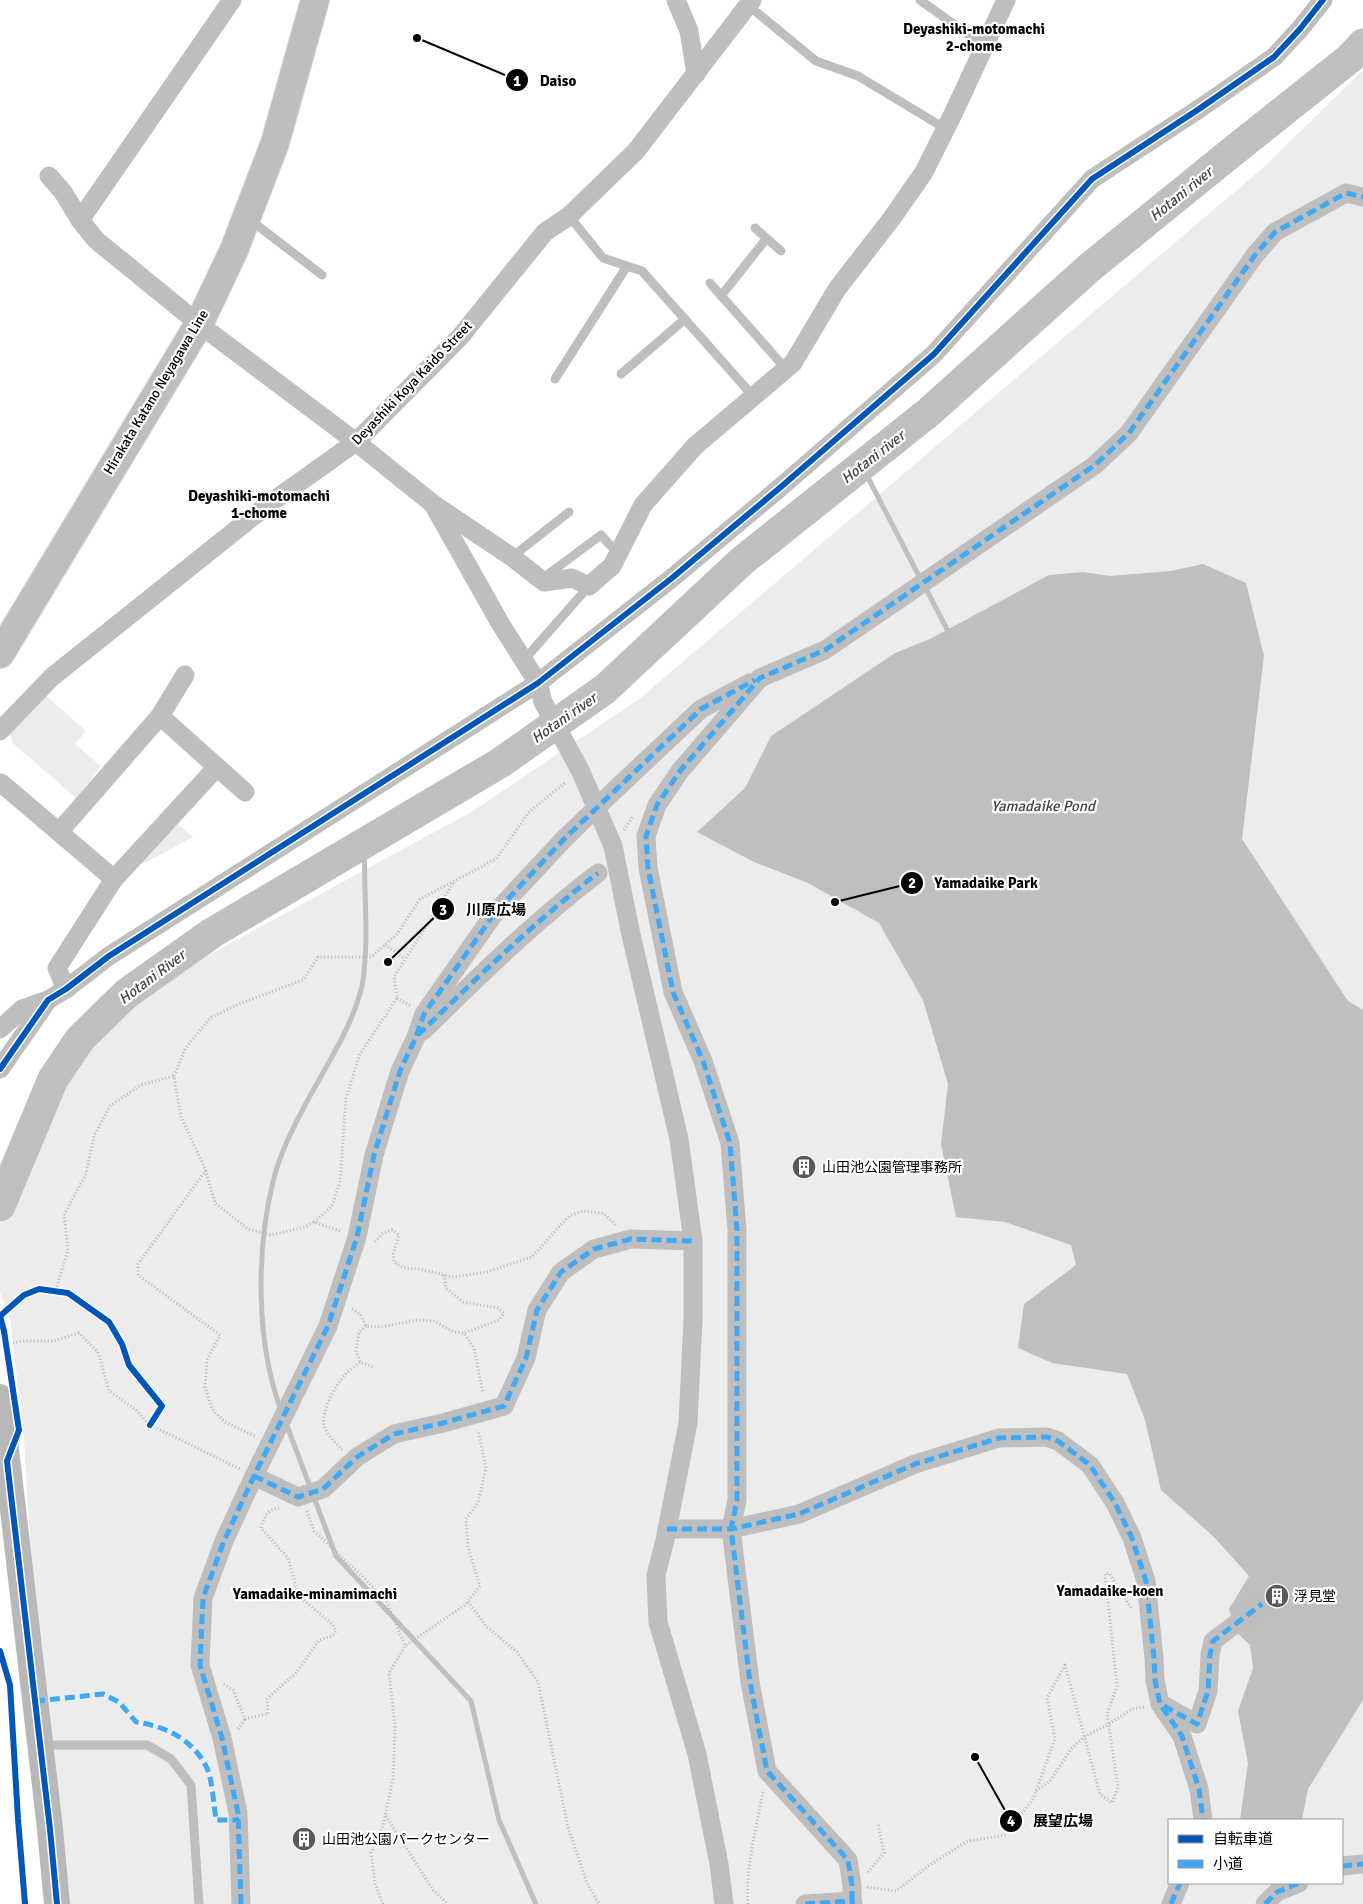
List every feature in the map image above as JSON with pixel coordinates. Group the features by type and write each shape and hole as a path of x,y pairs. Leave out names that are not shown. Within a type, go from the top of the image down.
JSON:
{"main road":[{"name":"Hirakata Katano Neyagawa Line","path":"0,654 199,324 234,250 276,143 315,0"}],"street":[{"path":"80,220 232,0"},
{"path":"676,0 688,31 696,74"},
{"path":"49,176 63,192 80,220 96,240 199,324 356,442 433,504 512,557 540,580 544,582 572,578 589,586 612,566 643,505 694,446 793,363 837,290 892,218 924,172 1006,0"},
{"path":"0,1029 22,1009 48,1000 66,989 109,956 538,683 672,578 782,486 934,354 1092,179 1200,109 1274,57 1323,0"},
{"name":"Deyashiki Koya Kaido Street","path":"0,731 52,676 266,506 356,442 460,337 545,232 569,216 636,151 750,3"},
{"path":"241,1904 238,1812 222,1738 200,1666 203,1598 224,1541 328,1326 357,1236 374,1155 400,1071 416,1037 424,1014 494,914 564,839 701,709 760,678 825,650 1095,465 1129,433 1255,255 1275,232 1346,193 1363,197"},
{"path":"433,504 500,624 538,683 543,702 577,766 613,846 631,935 679,1139 693,1241 693,1319 688,1423 656,1575 658,1622 697,1754 720,1864 724,1904"},
{"path":"59,832 160,716 185,675"},
{"path":"760,678 680,770 658,805 646,836 648,868 673,992 703,1062 730,1143 737,1230 737,1500 731,1528 750,1682 767,1771 848,1860 852,1897 830,1902 806,1904"},
{"path":"160,716 245,792"},
{"path":"66,989 57,968 114,879 217,767"},
{"path":"1,783 114,879"},
{"path":"416,1037 500,956 564,899 598,873"},
{"path":"0,1069 48,1000"},
{"path":"254,1476 298,1496 323,1489 357,1457 394,1434 504,1406 526,1358 537,1310 561,1272 594,1250 631,1239 693,1241"},
{"path":"1,1401 57,1904"},
{"path":"667,1529 731,1528 799,1514 915,1464 999,1438 1047,1437 1058,1441 1090,1465 1115,1503 1132,1538 1146,1581 1155,1680 1160,1704 1182,1736 1199,1789 1203,1819"},
{"path":"1160,1704 1197,1724 1208,1691 1210,1655 1213,1641 1262,1604"},
{"path":"1343,1866 1363,1864"},
{"path":"1171,1904 1180,1884"},
{"path":"1265,1904 1277,1892 1297,1884"}],"lane":[{"path":"920,0 984,46"},
{"path":"750,3 816,61 858,76 946,129"},
{"path":"569,216 603,258 642,271 753,396"},
{"path":"247,217 322,275"},
{"path":"756,228 781,251"},
{"path":"721,296 766,239"},
{"path":"556,379 627,266"},
{"path":"710,283 786,369"},
{"path":"621,374 685,319"},
{"path":"512,557 569,512"},
{"path":"540,580 600,535 618,554"},
{"path":"524,660 589,586"},
{"path":"40,1745 147,1745 171,1759 191,1785 199,1904"}],"path":[{"path":"454,881 394,977 397,998 360,1054 346,1098 340,1182 332,1206 314,1222 305,1227 272,1235 248,1229 215,1203 206,1170 181,1117 174,1076 185,1049 210,1018 239,1004 303,980 318,957 371,957 397,934 420,899 454,881 496,859 529,812 577,766"},
{"path":"385,945 405,959"},
{"path":"56,1290 68,1250 64,1215 86,1174 94,1136 110,1106 141,1085 174,1076"},
{"path":"206,1170 138,1264 138,1275 220,1336 207,1360 205,1387 212,1409 225,1422 272,1443"},
{"path":"314,1222 374,1242 382,1234 392,1230 399,1235 393,1254 394,1262 403,1268 418,1269 454,1277 487,1272 532,1257 569,1216 583,1210 603,1213 631,1239"},
{"path":"375,1368 360,1362 356,1351 359,1332 366,1326 381,1327 417,1320 434,1320 454,1332 464,1333 499,1320 504,1313 498,1308 463,1302 446,1288 444,1275"},
{"path":"0,1316 24,1295 39,1288 68,1292 108,1322 122,1344 129,1365 162,1406 150,1425"},
{"path":"335,1304 360,1314 366,1326"},
{"path":"6,1344 25,1341 54,1341 79,1333 98,1352 110,1391 136,1410 150,1425 254,1476"},
{"path":"383,1904 375,1884 371,1853 383,1826 393,1778 395,1727 389,1673 405,1646 468,1602 480,1586 468,1547 466,1519 478,1503 486,1468 474,1348 464,1333"},
{"path":"352,1462 328,1434 323,1424 326,1406 335,1389 345,1374 360,1362"},
{"path":"204,1681 219,1680 232,1690 245,1719 268,1714 267,1700 298,1672 319,1640 332,1636 336,1631 333,1625 318,1610 299,1596 288,1558 262,1528 264,1517 272,1508 285,1507 298,1496 314,1531 364,1577 387,1602 405,1646"},
{"path":"852,1897 896,1891 930,1864 968,1841 1006,1835 1033,1799 1055,1739 1047,1698 1065,1664 1100,1794 1112,1803 1118,1787 1107,1714 1117,1686 1105,1574 1109,1573 1131,1609"},
{"path":"468,1602 486,1627 517,1652 538,1682 568,1827 587,1883 599,1904"},
{"path":"0,1651 10,1685"},
{"path":"11,1694 25,1904"},
{"path":"1035,1791 1050,1780 1071,1749 1084,1737 1132,1709 1160,1704"},
{"path":"748,1904 747,1893 752,1858 767,1771"},
{"path":"385,1815 433,1890 448,1904"},
{"path":"852,1897 884,1853 878,1824"}],"shaded area":[{"path":"1363,70 1363,1904 51,1904 24,1439 10,1318 0,1293 0,1225 26,1158 61,1080 95,1034 139,993 473,811 639,699 1265,166"},
{"path":"44,694 86,731 75,744 101,766 76,798 14,744 9,733"},
{"path":"175,822 193,837 143,864 139,861"}],"water":[{"name":"Yamadaike Pond","path":"1203,564 1246,583 1264,656 1242,839 1348,1001 1363,1010 1363,1700 1308,1789 1302,1819 1240,1819 1248,1763 1238,1711 1253,1668 1250,1645 1234,1630 1229,1609 1249,1576 1214,1537 1161,1490 1145,1420 1127,1374 1052,1363 1018,1348 1024,1304 1076,1265 1071,1245 1005,1222 956,1217 941,1144 948,1084 923,1000 879,923 808,883 754,862 697,832 745,788 771,736 895,653 930,639 1049,575 1083,572 1110,576 1171,571"}],"waterway":[{"name":"Hotani river","path":"0,1206 53,1079 80,1039 126,994 212,933 500,763 605,689 742,561 929,412 1089,268 1350,58 1363,44"},
{"path":"862,466 921,580"},
{"path":"925,587 950,635"},
{"path":"281,1410 273,1384 263,1327 261,1267 267,1209 276,1172 286,1144 344,1034 362,986 366,945 365,843"},
{"path":"286,1423 336,1556 471,1701 499,1820 536,1904"}],"marked path":[{"path":"852,1901 852,1885 848,1860 767,1771 750,1682 731,1529 737,1500 737,1230 730,1143 703,1061 673,992 648,868 646,836 657,805 680,771 760,678 825,650 1095,465 1129,433 1255,255 1275,232 1346,193 1363,197"},
{"path":"241,1904 238,1813 222,1738 200,1665 203,1598 224,1541 328,1326 357,1237 374,1155 400,1071 416,1037 424,1014 494,914 564,839 701,709 755,680"},
{"path":"418,1035 528,931 598,873"},
{"path":"254,1476 298,1497 323,1489 357,1457 394,1434 504,1406 526,1358 537,1310 561,1272 594,1249 631,1239 693,1241"},
{"path":"667,1529 731,1529 799,1514 915,1464 999,1438 1047,1437 1058,1441 1090,1465 1115,1503 1132,1538 1146,1581 1155,1680 1160,1704 1182,1736 1199,1789 1203,1819"},
{"path":"1164,1706 1197,1724 1208,1691 1210,1655 1213,1641 1262,1604"},
{"path":"35,1701 103,1694 119,1702 136,1722 157,1727 177,1735 193,1748 206,1766 211,1784 216,1820 239,1820"},
{"path":"1343,1866 1363,1864"},
{"path":"1171,1904 1180,1884"},
{"path":"1265,1904 1277,1892 1297,1884"},
{"path":"805,1904 852,1901 853,1904"}],"cycle path":[{"path":"0,1069 48,1000 66,989 109,956 538,683 672,578 782,486 934,354 1092,179 1274,57 1323,0"},
{"path":"0,1316 24,1295 39,1289 68,1293 109,1322 122,1344 129,1365 162,1406 150,1425"},
{"path":"0,1316 19,1430 7,1461 57,1904"},
{"path":"0,1651 10,1685 25,1904"}],"place":[{"name":"Daiso","path":"417,38"},
{"name":"Yamadaike Park","path":"835,902"},
{"name":"川原広場","path":"388,962"},
{"name":"山田池公園管理事務所","path":"804,1167"},
{"name":"浮見堂","path":"1277,1596"},
{"name":"展望広場","path":"975,1757"},
{"name":"山田池公園パークセンター","path":"304,1839"}],"district":[{"name":"Deyashiki-motomachi 2-chome","path":"974,38"},
{"name":"Deyashiki-motomachi 1-chome","path":"259,504"},
{"name":"Yamadaike-koen","path":"1110,1591"},
{"name":"Yamadaike-minamimachi","path":"315,1594"}],"water label":[{"name":"Hotani River","path":"152,977"}]}
